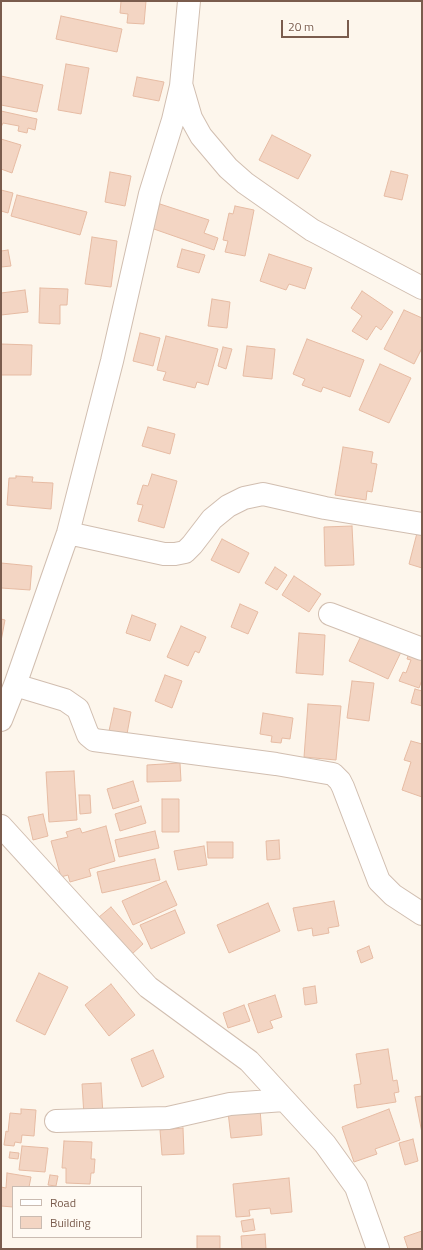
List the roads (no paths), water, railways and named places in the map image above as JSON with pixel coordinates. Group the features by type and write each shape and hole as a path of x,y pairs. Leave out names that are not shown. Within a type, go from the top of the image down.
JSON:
{"street":[{"path":"1,720 15,685 68,533 112,361 150,194 173,120 181,86 189,1"},
{"path":"181,86 191,118 201,136 228,168 245,183 312,230 422,288"},
{"path":"68,533 164,554 175,554 184,552 212,519 228,506 244,498 263,494 325,508 422,524"},
{"path":"330,614 422,649"},
{"path":"15,685 65,700 78,709 88,735 94,740 276,764 333,774 340,781 343,787 379,881 393,895 422,914"},
{"path":"2,834 148,987 249,1061 325,1144 356,1187 378,1249"},
{"path":"56,1121 168,1118 230,1104 284,1100"}]}
